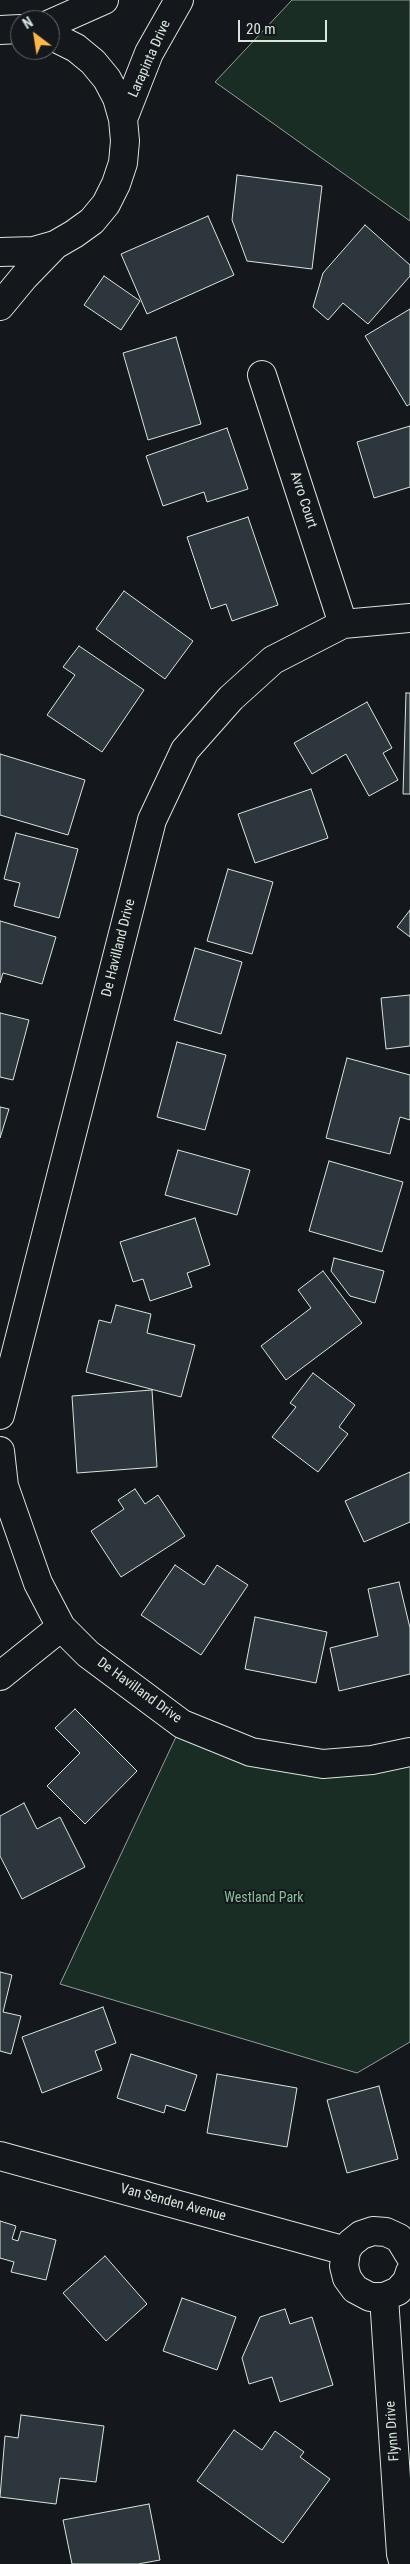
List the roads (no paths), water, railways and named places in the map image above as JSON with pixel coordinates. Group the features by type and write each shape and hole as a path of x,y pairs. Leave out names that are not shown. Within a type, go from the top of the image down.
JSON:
{"street":[{"path":"60,20 104,0"},
{"name":"Larapinta Drive","path":"123,119 150,54 179,0"},
{"path":"0,252 34,251 55,245 74,234 92,220 106,204 116,184 123,163 125,141 123,119 117,98 107,79 93,62 76,48 60,40"},
{"path":"0,306 24,277 55,245"},
{"name":"Avro Court","path":"262,375 343,624"},
{"name":"De Havilland Drive","path":"0,1416 152,820 184,750 231,698 273,660 343,624 410,618"},
{"name":"De Havilland Drive","path":"0,1450 4,1486 38,1584 61,1626 88,1654 182,1724 251,1752 323,1764 372,1760 410,1752"},
{"path":"0,1676 61,1626"},
{"name":"Van Senden Avenue","path":"0,2156 346,2251"},
{"path":"373,2231 386,2232 399,2238 409,2256 407,2281 398,2291 384,2297 370,2297 355,2289 347,2278 344,2266 346,2251 351,2243 361,2235 373,2231"},
{"name":"Flynn Drive","path":"384,2297 401,2554 404,2564"}],"park label":[{"name":"Westland Park","path":"264,1898"}]}
